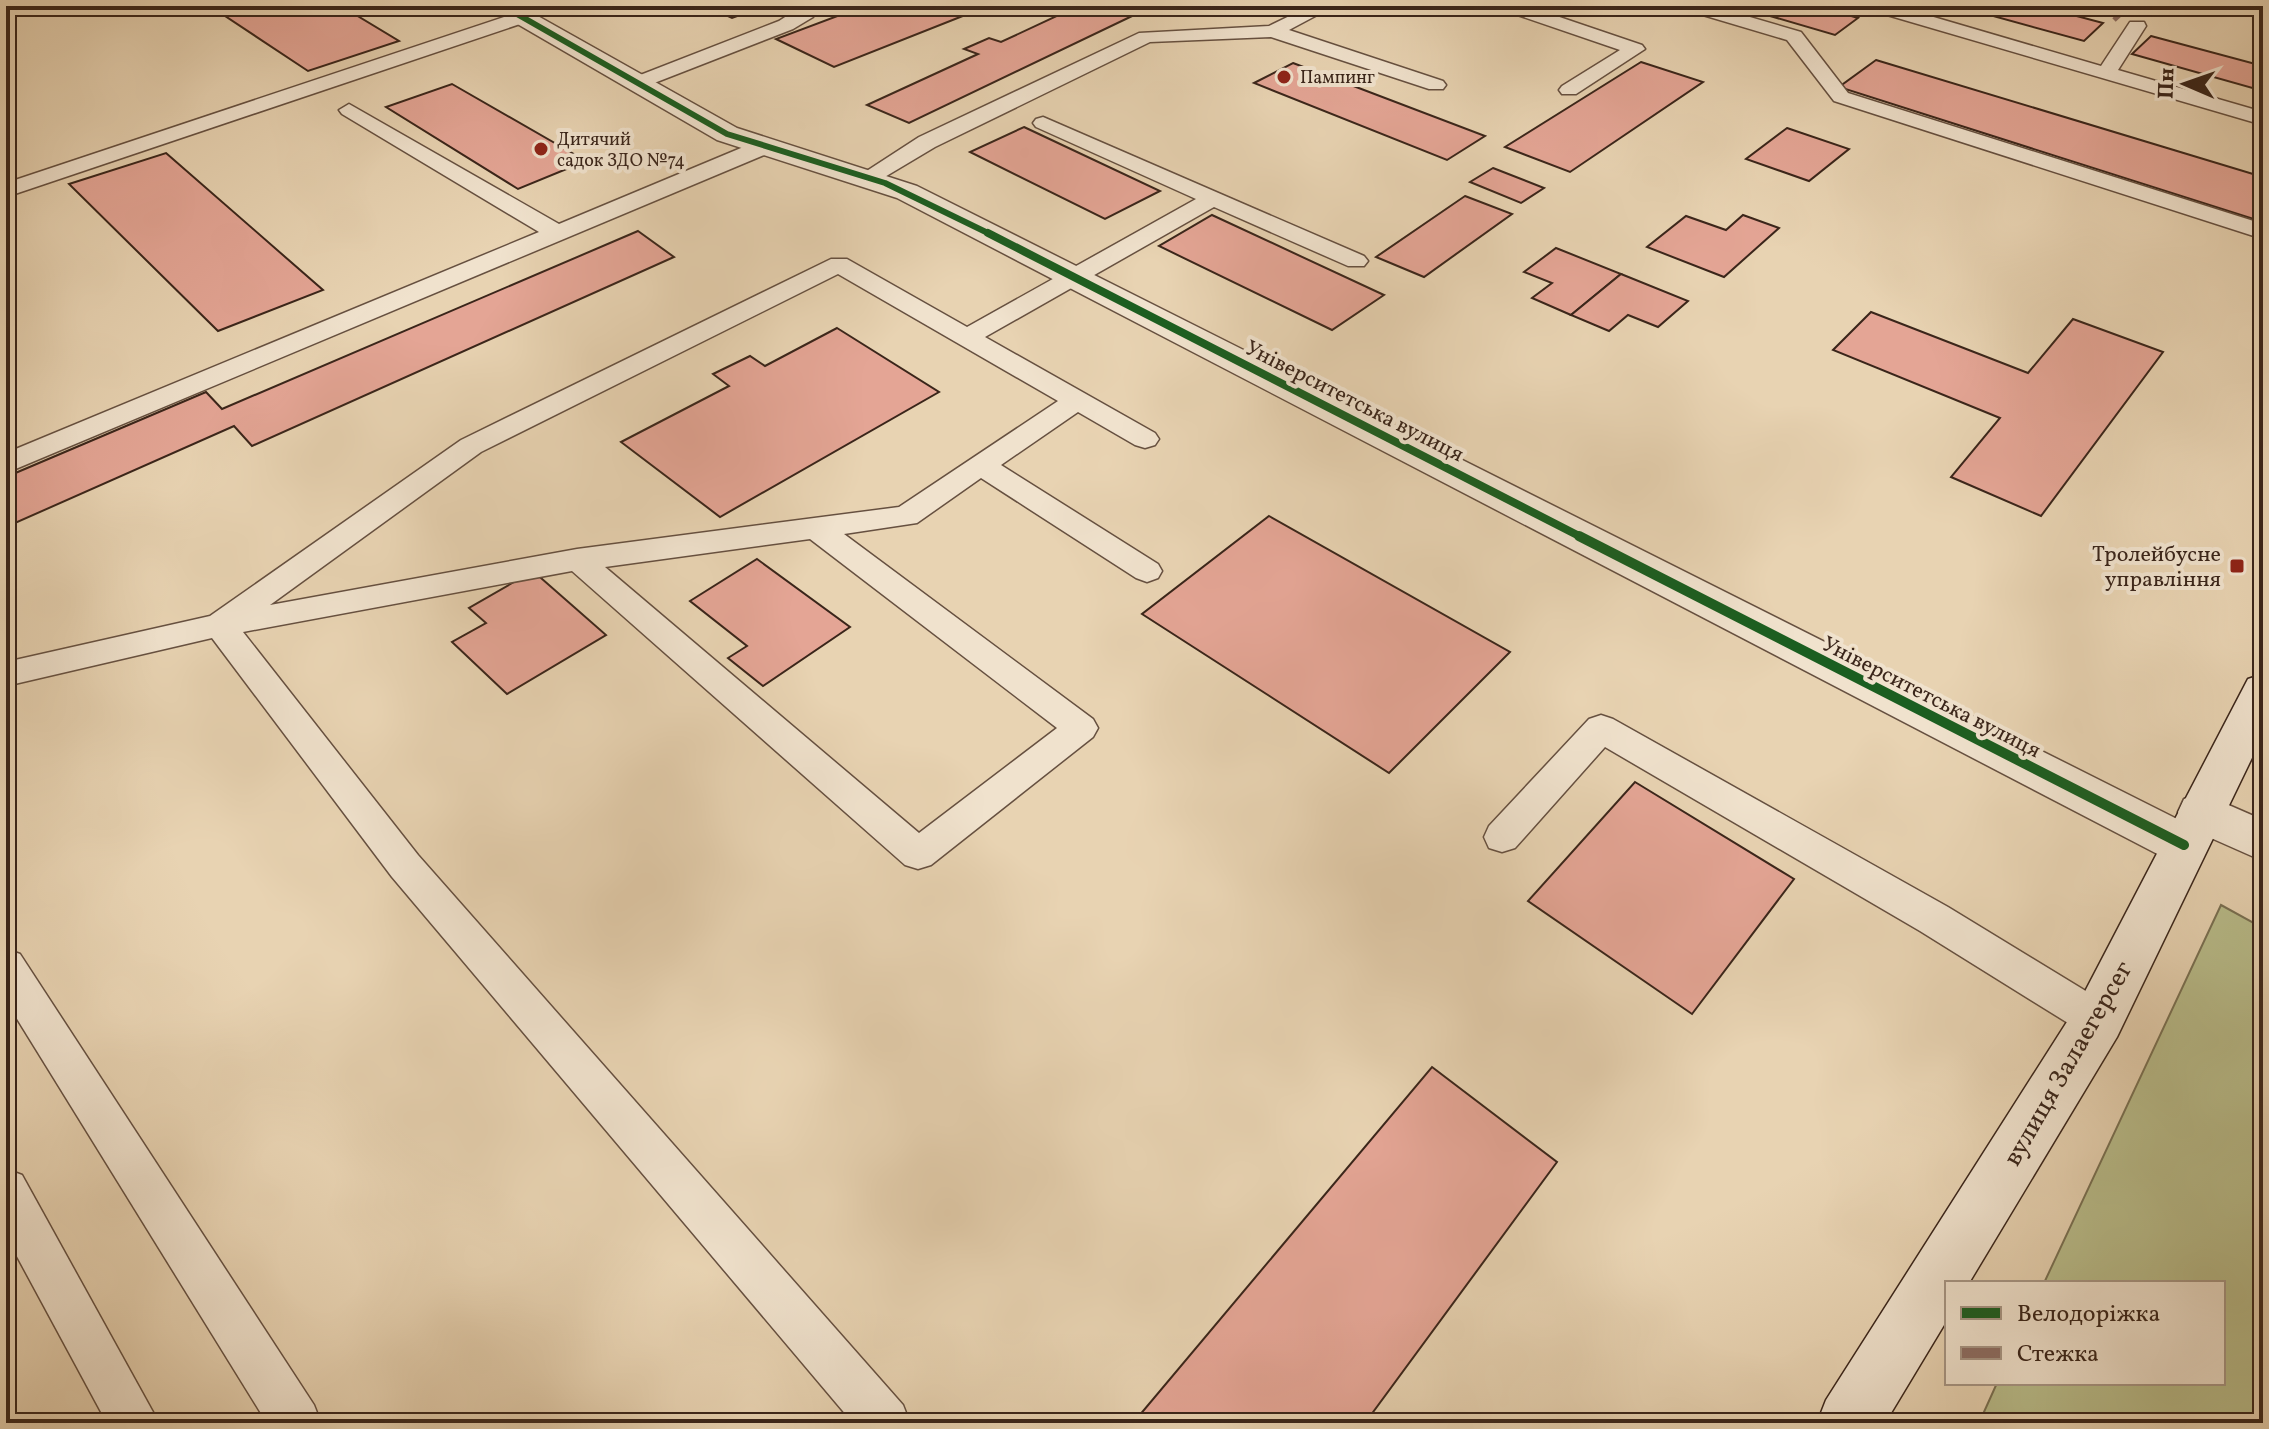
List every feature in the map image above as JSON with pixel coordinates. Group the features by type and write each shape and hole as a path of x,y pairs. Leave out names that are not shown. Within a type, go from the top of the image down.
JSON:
{"street":[{"name":"Університетська вулиця","path":"512,11 727,134 761,148 870,176 2192,828 2263,842"},
{"name":"вулиця Залаегерсег","path":"1849,1423 2098,1020 2263,690"}],"lane":[{"path":"637,83 786,25 807,13 811,6"},
{"path":"1272,31 1325,6"},
{"path":"1509,6 1635,49 1569,90"},
{"path":"1692,6 1794,36 1841,97 2263,232"},
{"path":"1876,6 2263,119"},
{"path":"6,190 512,11"},
{"path":"2106,73 2137,26"},
{"path":"870,176 927,142 1146,37 1272,31 1436,85"},
{"path":"349,110 557,233"},
{"path":"1043,123 1356,261"},
{"path":"6,464 761,148"},
{"path":"967,337 1213,198"},
{"path":"220,625 471,446 839,264 1145,439"},
{"path":"6,674 220,625 577,559 907,516 1077,400"},
{"path":"981,465 1147,571"},
{"path":"577,559 918,854 1081,728 815,528"},
{"path":"220,625 405,866 885,1423"},
{"path":"1502,837 1601,728 1934,919 2098,1020"},
{"path":"6,966 296,1423"},
{"path":"6,1191 134,1423"}],"green space":[{"path":"2221,905 2263,928 2263,1423 1979,1423 1996,1385 2225,1385 2225,1281 2045,1281"}],"building":[{"path":"210,6 341,6 399,41 308,71"},
{"path":"706,6 765,6 732,18"},
{"path":"864,6 988,6 834,67 776,39"},
{"path":"1078,6 1153,6 909,123 867,105 978,54 964,49 989,38 1001,42"},
{"path":"1736,6 1818,6 1858,18 1835,35"},
{"path":"1957,6 2039,6 2103,23 2084,41"},
{"path":"2151,36 2263,66 2263,91 2132,54"},
{"path":"1876,60 2263,177 2263,222 1839,87"},
{"path":"1641,62 1703,82 1570,172 1505,147"},
{"path":"1293,63 1485,136 1447,160 1254,83"},
{"path":"452,84 586,161 518,189 386,107"},
{"path":"1024,127 1160,191 1105,219 970,152"},
{"path":"1787,128 1849,149 1809,181 1746,159"},
{"path":"166,153 323,290 218,331 69,184"},
{"path":"1493,168 1544,188 1521,203 1470,182"},
{"path":"1465,196 1512,214 1424,277 1376,257"},
{"path":"1212,215 1384,295 1332,330 1159,246"},
{"path":"1743,215 1779,228 1724,277 1647,247 1686,216 1726,230"},
{"path":"638,231 674,257 252,446 234,426 6,527 6,477 206,392 222,409"},
{"path":"1556,248 1621,274 1571,315 1532,298 1552,283 1524,272"},
{"path":"1621,274 1688,301 1658,327 1628,315 1609,331 1571,315"},
{"path":"1871,312 2028,373 2073,319 2163,352 2041,516 1951,477 2000,418 1833,350"},
{"path":"837,328 939,392 720,517 621,442 729,386 713,374 750,356 765,366"},
{"path":"1269,516 1510,652 1389,773 1142,614"},
{"path":"757,559 850,627 763,686 728,658 747,646 690,601"},
{"path":"533,571 606,635 507,694 452,642 486,623 469,608"},
{"path":"1635,782 1794,879 1692,1014 1528,901"},
{"path":"1432,1067 1557,1162 1365,1423 1133,1423"}],"marked path":[{"path":"2114,20 2129,6"}],"cycle path":[{"path":"503,6 727,134 907,192 2184,845"}],"place":[{"name":"Пампинг","path":"1284,77"},
{"name":"Дитячий садок ЗДО №74","path":"541,149"},
{"name":"Тролейбусне управління","path":"2237,566"}]}
